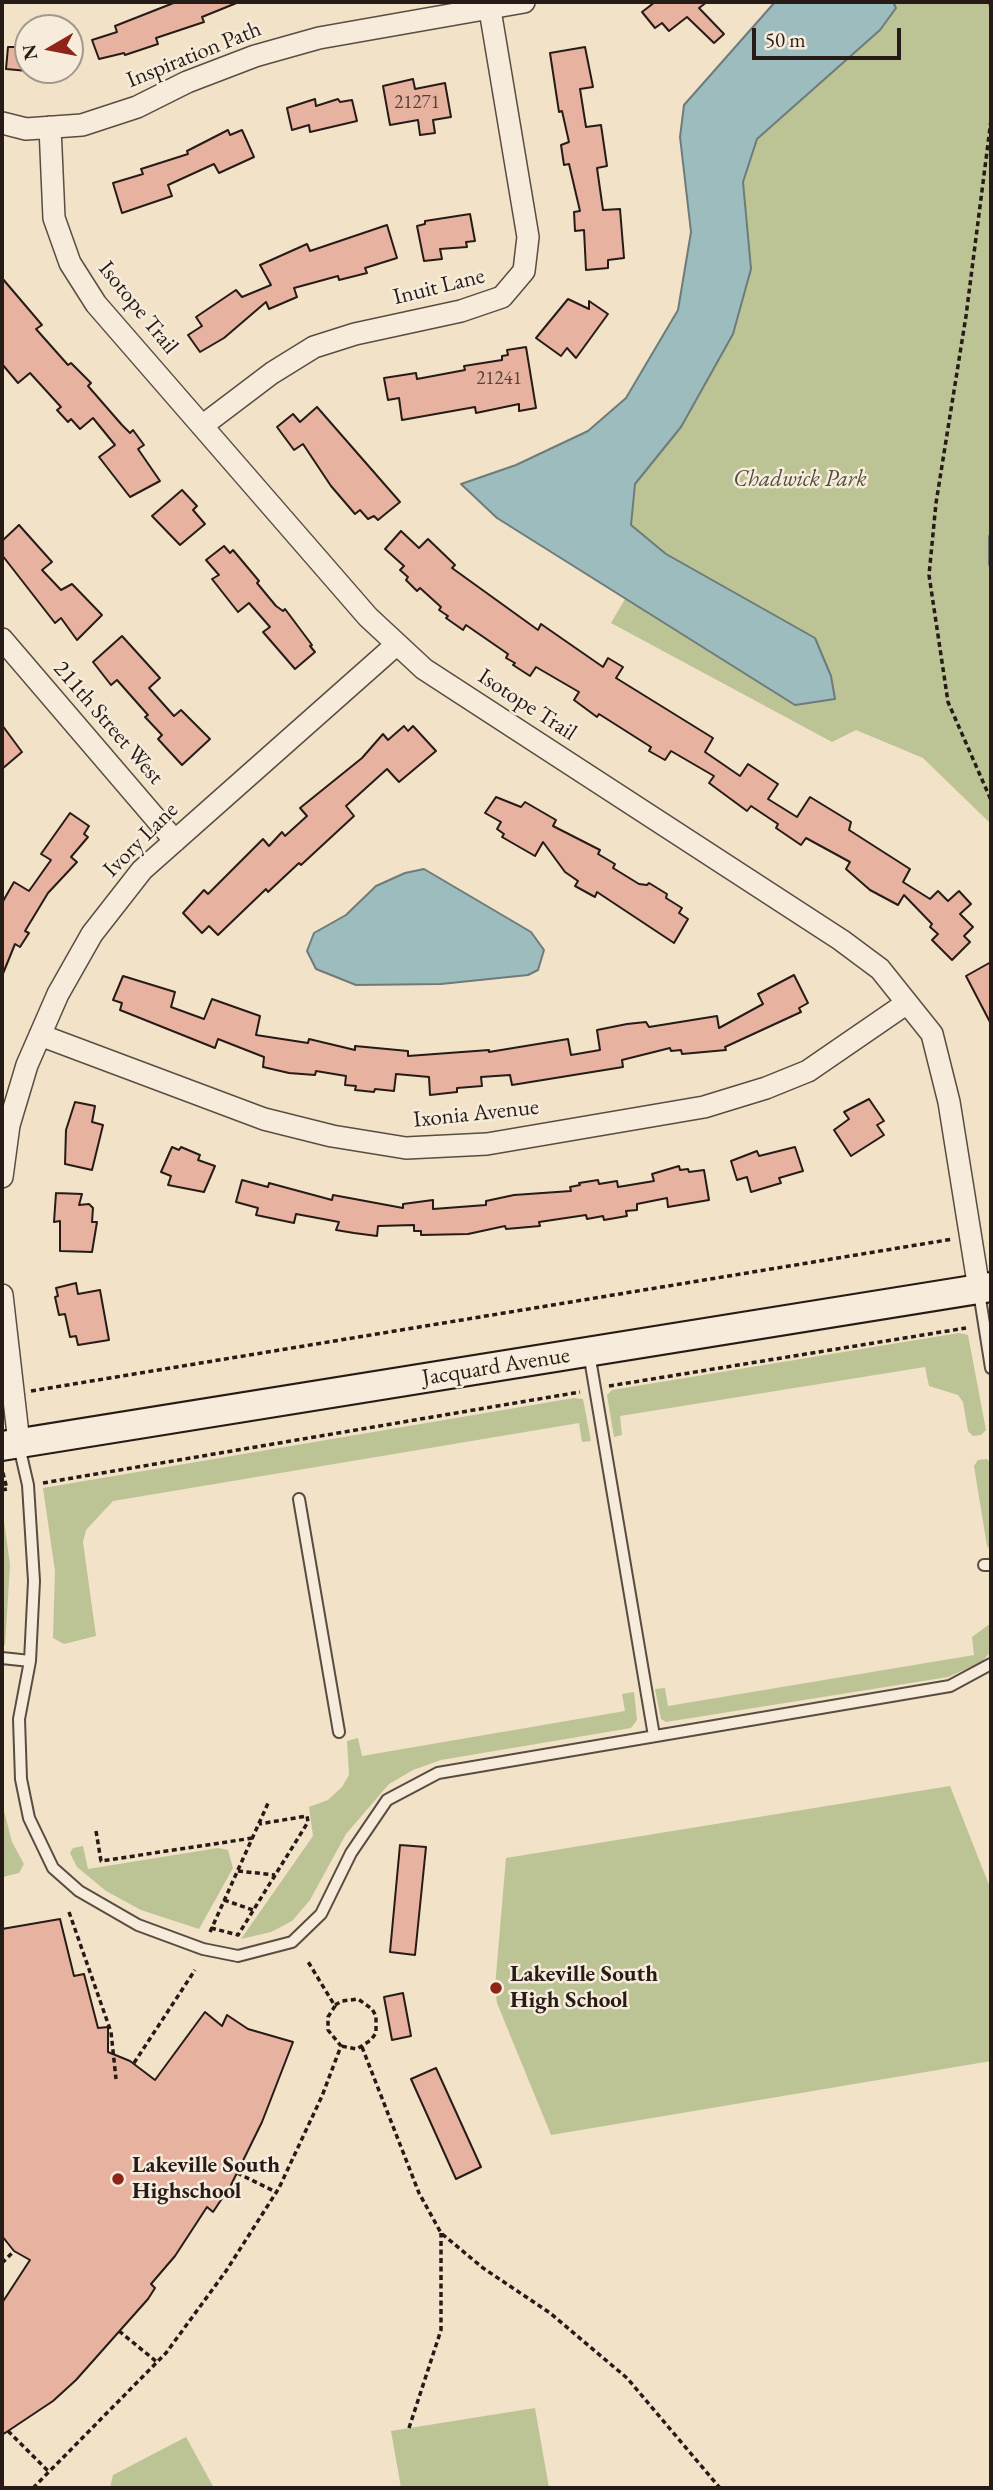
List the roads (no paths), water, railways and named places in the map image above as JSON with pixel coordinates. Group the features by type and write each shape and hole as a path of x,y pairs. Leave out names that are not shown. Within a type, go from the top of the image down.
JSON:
{"street":[{"name":"Inspiration Path","path":"2,123 26,129 82,125 137,107 187,82 254,56 319,38 524,2"},
{"name":"Inuit Lane","path":"202,426 272,373 314,347 355,334 461,311 502,298 524,271 528,237 490,10"},
{"name":"Isotope Trail","path":"50,127 54,218 70,263 96,304 368,617 424,668 841,940 880,969 932,1034 950,1102 971,1237 985,1288"},
{"name":"211th Street West","path":"2,639 176,841"},
{"name":"Ivory Lane","path":"2,1177 9,1125 27,1065 58,994 92,934 142,870 397,644"},
{"name":"Ixonia Avenue","path":"40,1035 264,1119 332,1136 406,1148 487,1144 704,1108 808,1071 907,1003"},
{"name":"Jacquard Avenue","path":"10,1445 985,1288"},
{"path":"2,1295 13,1394 10,1445"}],"lane":[{"path":"985,1288 991,1368"},
{"path":"589,1352 654,1736"},
{"path":"10,1445 28,1485 33,1537 30,1661 19,1720 21,1779 29,1818 53,1868 79,1891 138,1925 203,1949 238,1956 292,1942 321,1914 351,1853 387,1800 438,1773 950,1686 991,1664"},
{"path":"299,1499 339,1732"},
{"path":"2,1658 30,1661"}],"water":[{"path":"775,2 893,2 896,8 880,30 757,139 743,182 751,269 733,334 681,427 635,484 631,525 666,554 815,638 831,676 835,699 795,705 497,518 461,484 516,465 588,431 626,398 678,310 691,232 680,137 684,105"},
{"path":"424,869 531,932 544,950 538,970 528,975 441,984 356,985 316,969 307,951 314,933 346,915 376,886 405,873"}],"waterway":[{"path":"991,537 991,564"}],"place":[{"name":"Lakeville South High School","path":"496,1988"},
{"name":"Lakeville South Highschool","path":"118,2179"}],"park label":[{"name":"Chadwick Park","path":"800,480"}]}
